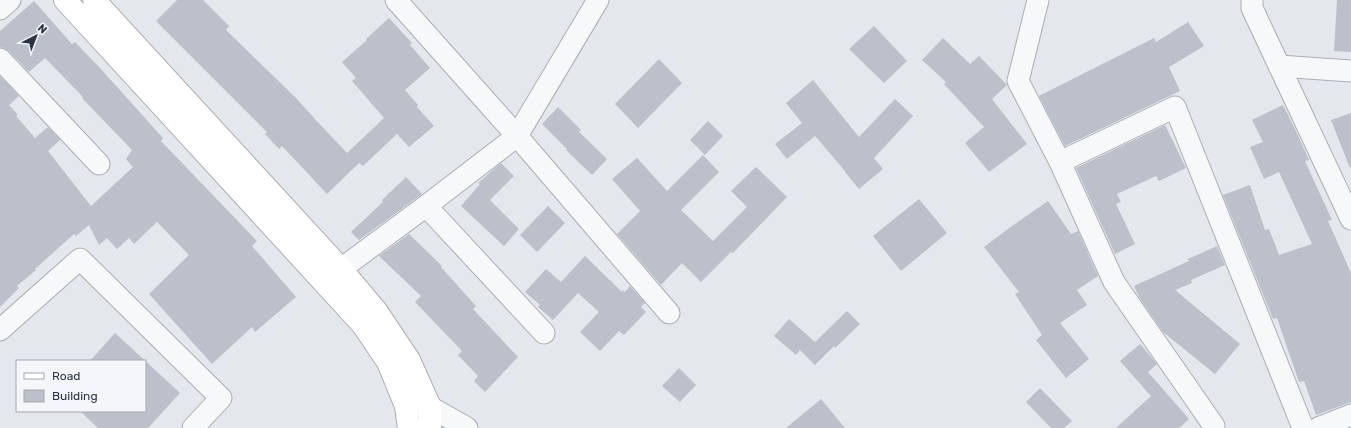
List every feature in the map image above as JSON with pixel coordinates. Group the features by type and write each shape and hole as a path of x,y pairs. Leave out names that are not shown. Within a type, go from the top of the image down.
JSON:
{"main road":[{"path":"65,0 363,325 388,362 406,406 409,428"},
{"path":"94,0 341,269 377,312 409,360 430,406 430,428"}],"street":[{"path":"0,8 10,0"},
{"path":"396,0 517,136 669,313"},
{"path":"341,269 517,136 598,0"},
{"path":"1038,0 1018,81 1060,162 1114,282 1214,427"},
{"path":"1252,0 1252,8 1351,219"},
{"path":"0,59 99,164"},
{"path":"1279,66 1351,71"},
{"path":"1060,162 1175,106 1303,428"},
{"path":"426,206 544,333"},
{"path":"0,330 80,260 221,398 193,428"},
{"path":"406,406 430,406 467,428"},
{"path":"1318,428 1351,415"}],"building":[{"path":"177,0 203,0 229,26 226,30 296,98 347,153 384,118 352,81 356,78 342,62 389,18 412,43 410,45 430,68 405,90 418,105 417,107 434,126 409,147 397,134 363,166 359,163 327,194 282,146 279,149 265,134 267,132 156,21"},
{"path":"1337,0 1351,0 1351,52 1334,51"},
{"path":"34,1 72,44 75,42 100,68 163,138 161,141 257,241 252,246 296,297 255,332 252,327 212,364 149,294 189,255 157,222 134,244 129,238 117,249 107,238 99,245 89,225 76,236 74,234 35,269 36,270 17,286 19,288 0,307 0,76 19,96 9,105 18,115 16,116 35,138 48,127 60,140 48,151 91,206 133,167 126,159 132,150 45,58 29,72 9,51 0,47 0,31"},
{"path":"1188,22 1204,46 1169,67 1180,91 1065,146 1039,96 1154,38 1156,42"},
{"path":"874,26 907,61 884,83 849,49"},
{"path":"943,38 970,64 979,56 1007,85 992,99 1027,144 989,172 965,143 984,127 944,84 946,82 922,60"},
{"path":"659,59 682,83 638,128 615,104"},
{"path":"813,80 859,137 895,99 913,116 874,158 883,169 859,189 815,136 787,159 775,144 802,123 786,103"},
{"path":"1283,105 1309,160 1305,161 1332,220 1328,221 1351,273 1351,402 1316,415 1304,381 1299,382 1277,318 1273,319 1223,195 1250,185 1265,230 1269,229 1279,255 1312,244 1279,172 1264,179 1250,147 1263,142 1252,120"},
{"path":"558,107 581,130 579,132 607,159 592,175 542,124"},
{"path":"1351,113 1351,167 1350,168 1331,120"},
{"path":"708,121 723,136 705,155 690,140"},
{"path":"1165,125 1186,168 1159,181 1156,176 1117,194 1121,202 1116,204 1135,244 1115,254 1076,168"},
{"path":"703,155 719,172 681,210 713,241 747,207 731,191 756,167 787,197 733,253 731,252 701,282 682,263 661,285 617,234 640,211 612,179 637,158 667,191"},
{"path":"501,163 514,176 490,200 519,229 504,246 461,206 480,184 478,183"},
{"path":"406,177 422,194 359,240 351,232 383,202 382,200"},
{"path":"919,199 947,233 901,271 873,236"},
{"path":"1048,201 1071,234 1078,231 1098,276 1077,290 1087,305 1060,323 1089,359 1066,378 1036,340 1042,335 1015,294 1019,292 984,247"},
{"path":"548,206 565,223 537,252 520,235"},
{"path":"409,234 442,266 441,267 476,306 473,309 518,357 485,392 474,381 478,376 458,355 462,351 415,302 421,296 379,256"},
{"path":"1217,246 1225,265 1191,280 1192,283 1175,290 1240,344 1215,374 1163,332 1139,297 1134,286 1189,261 1188,259"},
{"path":"585,256 622,292 623,290 625,292 630,286 645,303 641,307 646,312 624,335 619,331 600,351 580,332 599,312 578,293 553,320 538,307 540,305 525,292 546,269 561,282"},
{"path":"847,311 860,324 835,348 834,346 815,365 800,350 796,355 774,336 789,319 815,342"},
{"path":"115,333 144,360 91,360"},
{"path":"1140,344 1157,364 1148,372 1189,419 1179,428 1116,428 1151,396 1120,361"},
{"path":"146,362 180,393 148,428 98,428 81,412 146,412"},
{"path":"679,368 696,385 680,402 662,386"},
{"path":"1040,388 1072,421 1064,428 1051,428 1026,402"},
{"path":"821,399 845,428 786,428"}]}
